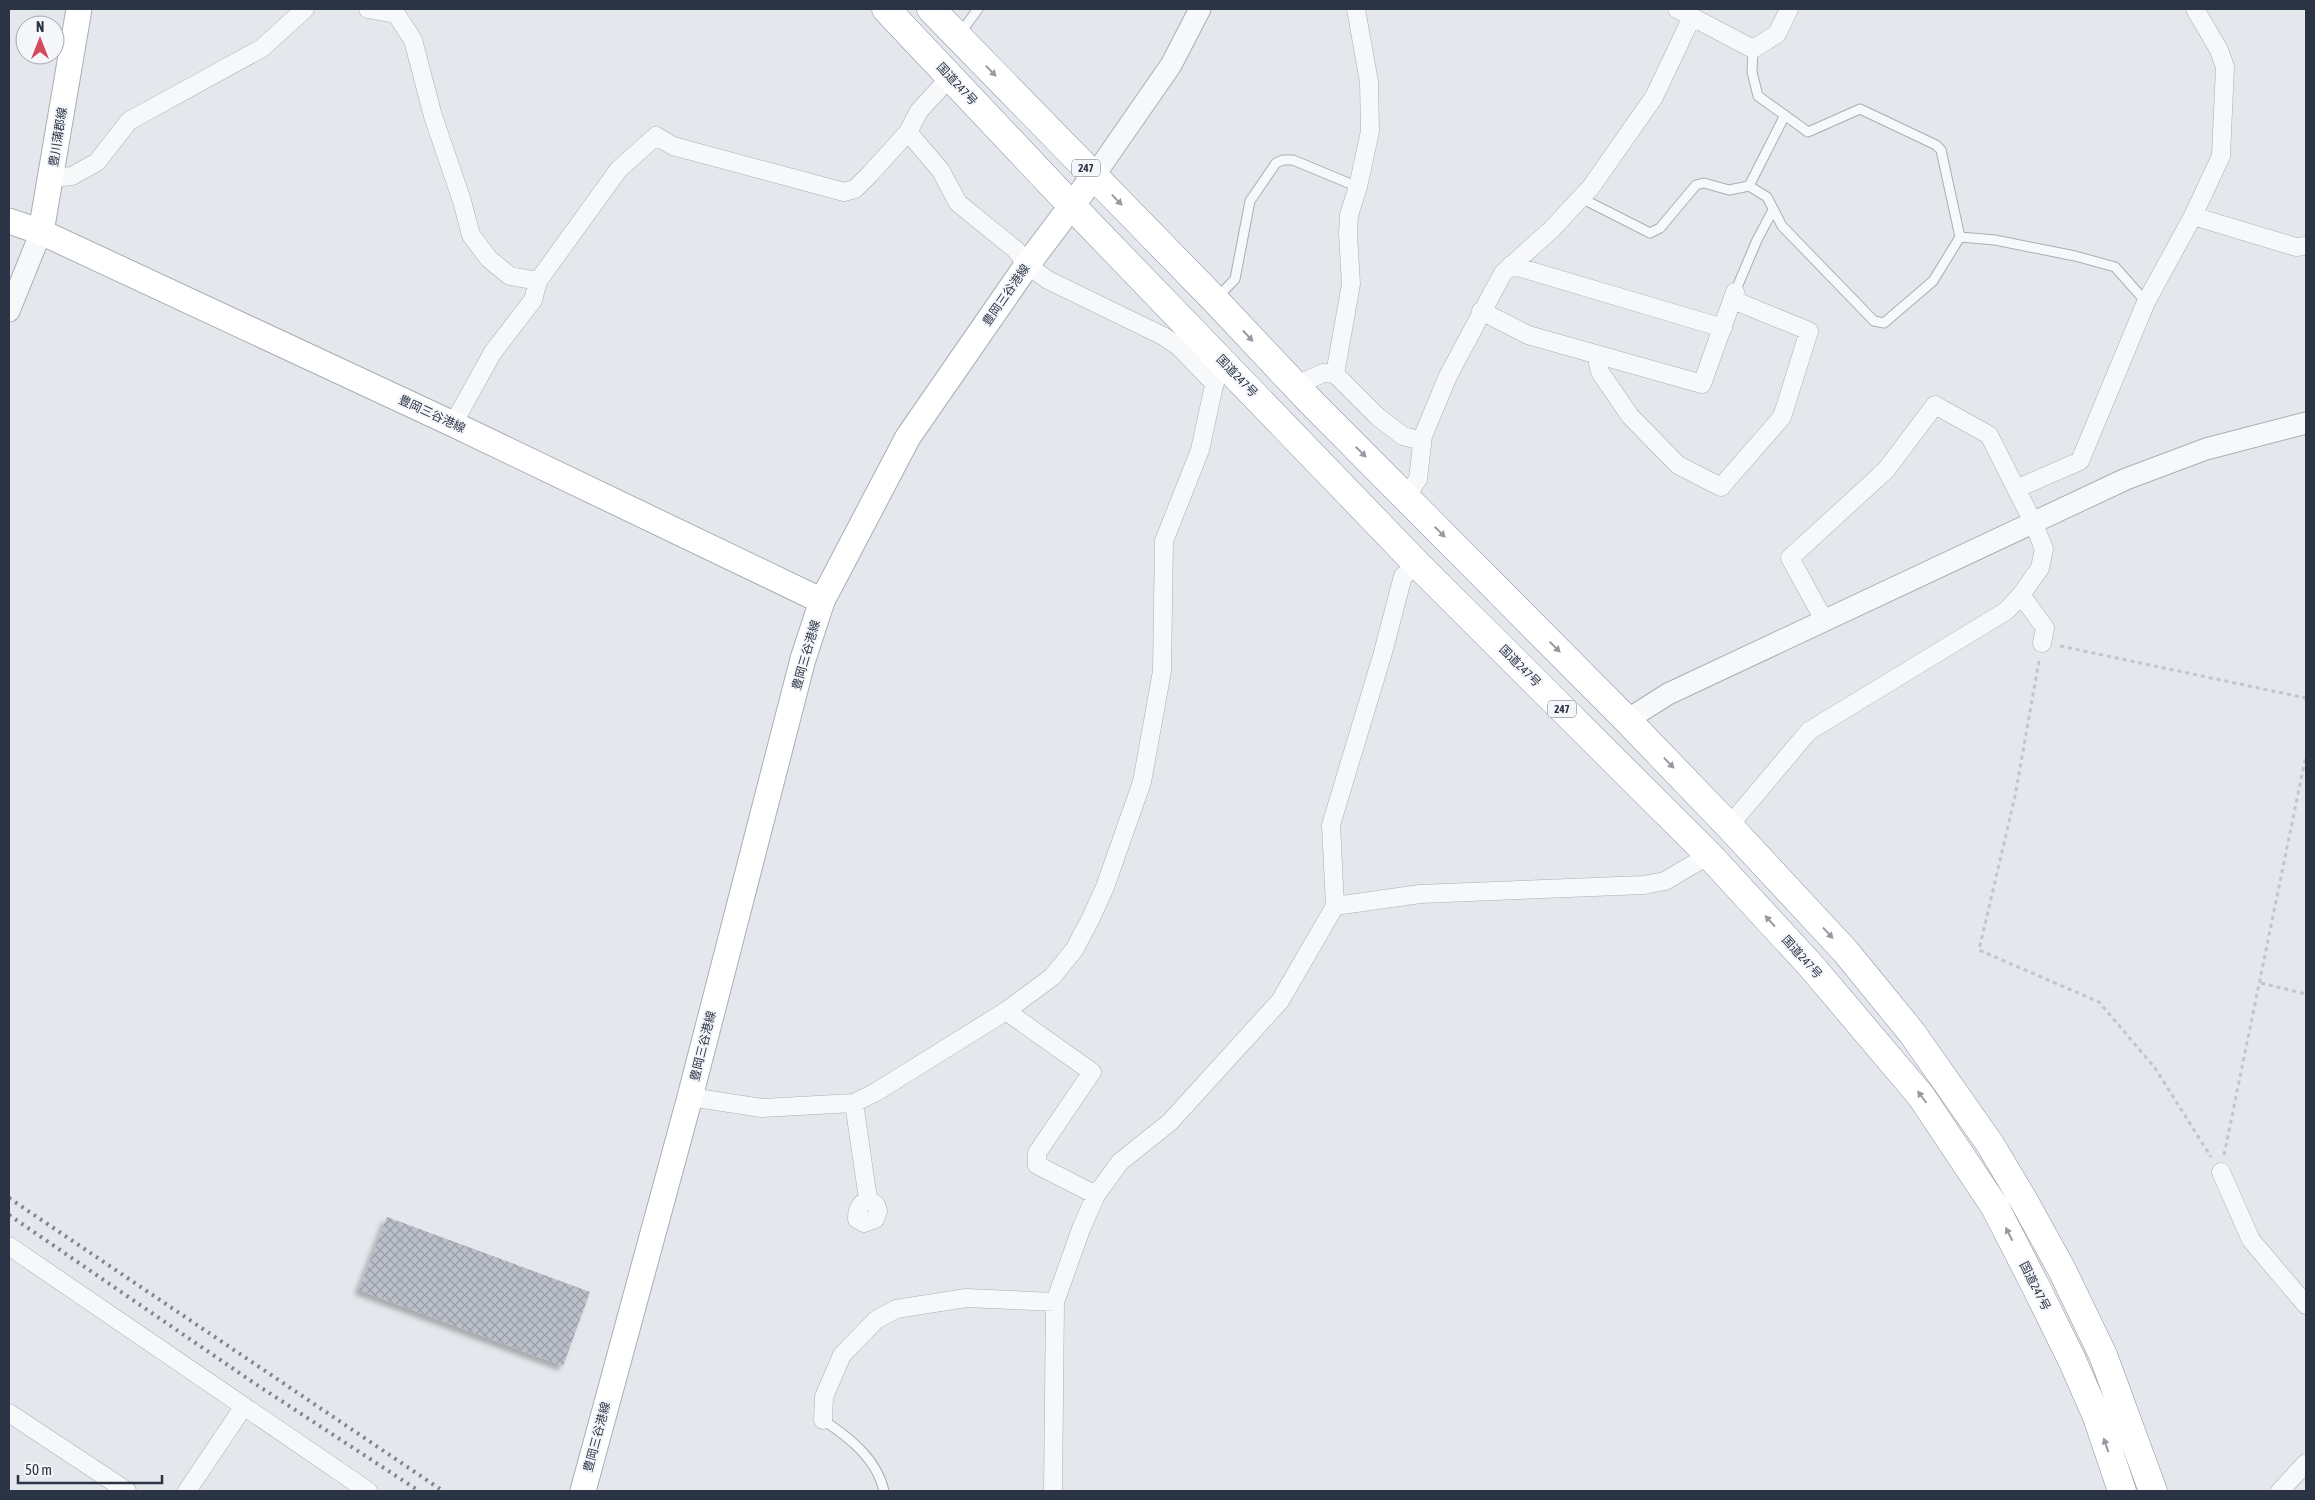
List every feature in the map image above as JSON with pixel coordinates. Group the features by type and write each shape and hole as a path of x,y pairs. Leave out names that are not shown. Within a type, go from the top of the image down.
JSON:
{"highway":[{"name":"国道247号","path":"886,9 1071,205 1217,371 1418,565 1709,855 1812,967 1921,1096 1990,1199 2072,1360 2097,1417 2122,1491"},
{"name":"247","path":"931,9 1215,300 1296,386 1627,720 1846,952 1912,1033 1990,1144 2062,1270 2103,1355 2153,1491"}],"main road":[{"name":"豊川蒲郡線","path":"41,232 52,178 79,9"},
{"name":"豊岡三谷港線","path":"583,1491 690,1097 803,659 822,601 908,437 1027,265 1094,176"},
{"path":"9,221 41,232"},
{"name":"豊岡三谷港線","path":"41,232 453,424 822,601"}],"street":[{"path":"52,178 72,176 97,162 129,121 262,48 305,9"},
{"path":"368,9 396,14 413,40 433,116 472,235 489,259 510,276 538,281"},
{"path":"1094,176 1171,65 1200,9"},
{"path":"1335,374 1351,284 1349,215 1358,187 1370,131 1370,91 1356,9"},
{"path":"1406,497 1418,479 1422,441 1448,376 1481,311 1503,273 1551,230 1591,187 1654,97 1684,13 1753,49 1776,34 1789,9"},
{"path":"2016,489 2080,460 2146,302 2193,216 2221,156 2225,67 2219,50 2195,9"},
{"path":"453,424 493,352 533,300 538,281 619,169 656,136 673,146 844,192 855,190 908,132 919,111 951,76"},
{"path":"690,1097 762,1108 854,1103 876,1092 1006,1011 1052,977 1074,950 1104,887 1142,782 1162,671 1164,541 1200,450 1217,371 1163,336 1048,280 1027,265 1016,250 958,203 941,171 908,132"},
{"path":"2193,216 2296,247 2306,246"},
{"path":"9,311 41,232"},
{"path":"1511,265 1722,328"},
{"path":"1481,311 1528,335 1596,354 1702,384 1734,296 1809,331 1782,417 1721,487 1678,465 1630,416 1600,372 1596,354"},
{"path":"1296,386 1323,373 1335,374 1378,417 1403,436 1422,441"},
{"path":"1729,826 1809,731 2006,611 2022,595 2040,568 2044,549 2033,522 1988,435 1934,405 1886,470 1790,558 1824,620"},
{"path":"1627,720 1668,694 2126,479 2206,449 2306,424"},
{"path":"1053,1491 1055,1302 1081,1229 1096,1195 1120,1162 1170,1122 1280,1002 1336,906 1331,825 1382,656 1403,576 1418,565"},
{"path":"2022,595 2045,628 2042,643"},
{"path":"1336,906 1420,894 1644,885 1665,881 1709,855"},
{"path":"1006,1011 1092,1072 1037,1154 1037,1165 1096,1195"},
{"path":"854,1103 868,1200"},
{"path":"2220,1172 2251,1240 2306,1305"},
{"path":"9,1246 368,1491"},
{"path":"823,1420 824,1397 842,1355 876,1320 896,1309 966,1298 1055,1302"},
{"path":"187,1491 244,1406"},
{"path":"9,1413 127,1491"},
{"path":"2280,1491 2306,1463"}],"lane":[{"path":"957,36 978,9"},
{"path":"1581,198 1650,233 1660,228 1696,185 1704,183 1729,190 1749,186 1767,197 1782,226 1874,321 1884,323 1933,281 1960,237 1941,150 1936,145 1860,109 1808,132 1758,96 1752,72 1753,49"},
{"path":"1749,186 1785,115"},
{"path":"1215,300 1235,279 1250,201 1276,163 1283,160 1293,160 1358,187"},
{"path":"1734,296 1756,240 1773,210"},
{"path":"1960,237 2014,244 2116,267 2146,302"},
{"path":"823,1420 858,1447 875,1466 884,1491"}],"path":[{"path":"2220,1172 2155,1068 2099,1002 1978,950 2015,796 2042,643 2306,698"},
{"path":"2220,1172 2306,754"},
{"path":"2260,983 2306,994"}],"building":[{"path":"387,1217 590,1292 563,1366 359,1290"}],"railway":[{"path":"9,1198 443,1491"},
{"path":"9,1215 251,1381 419,1491"}]}
